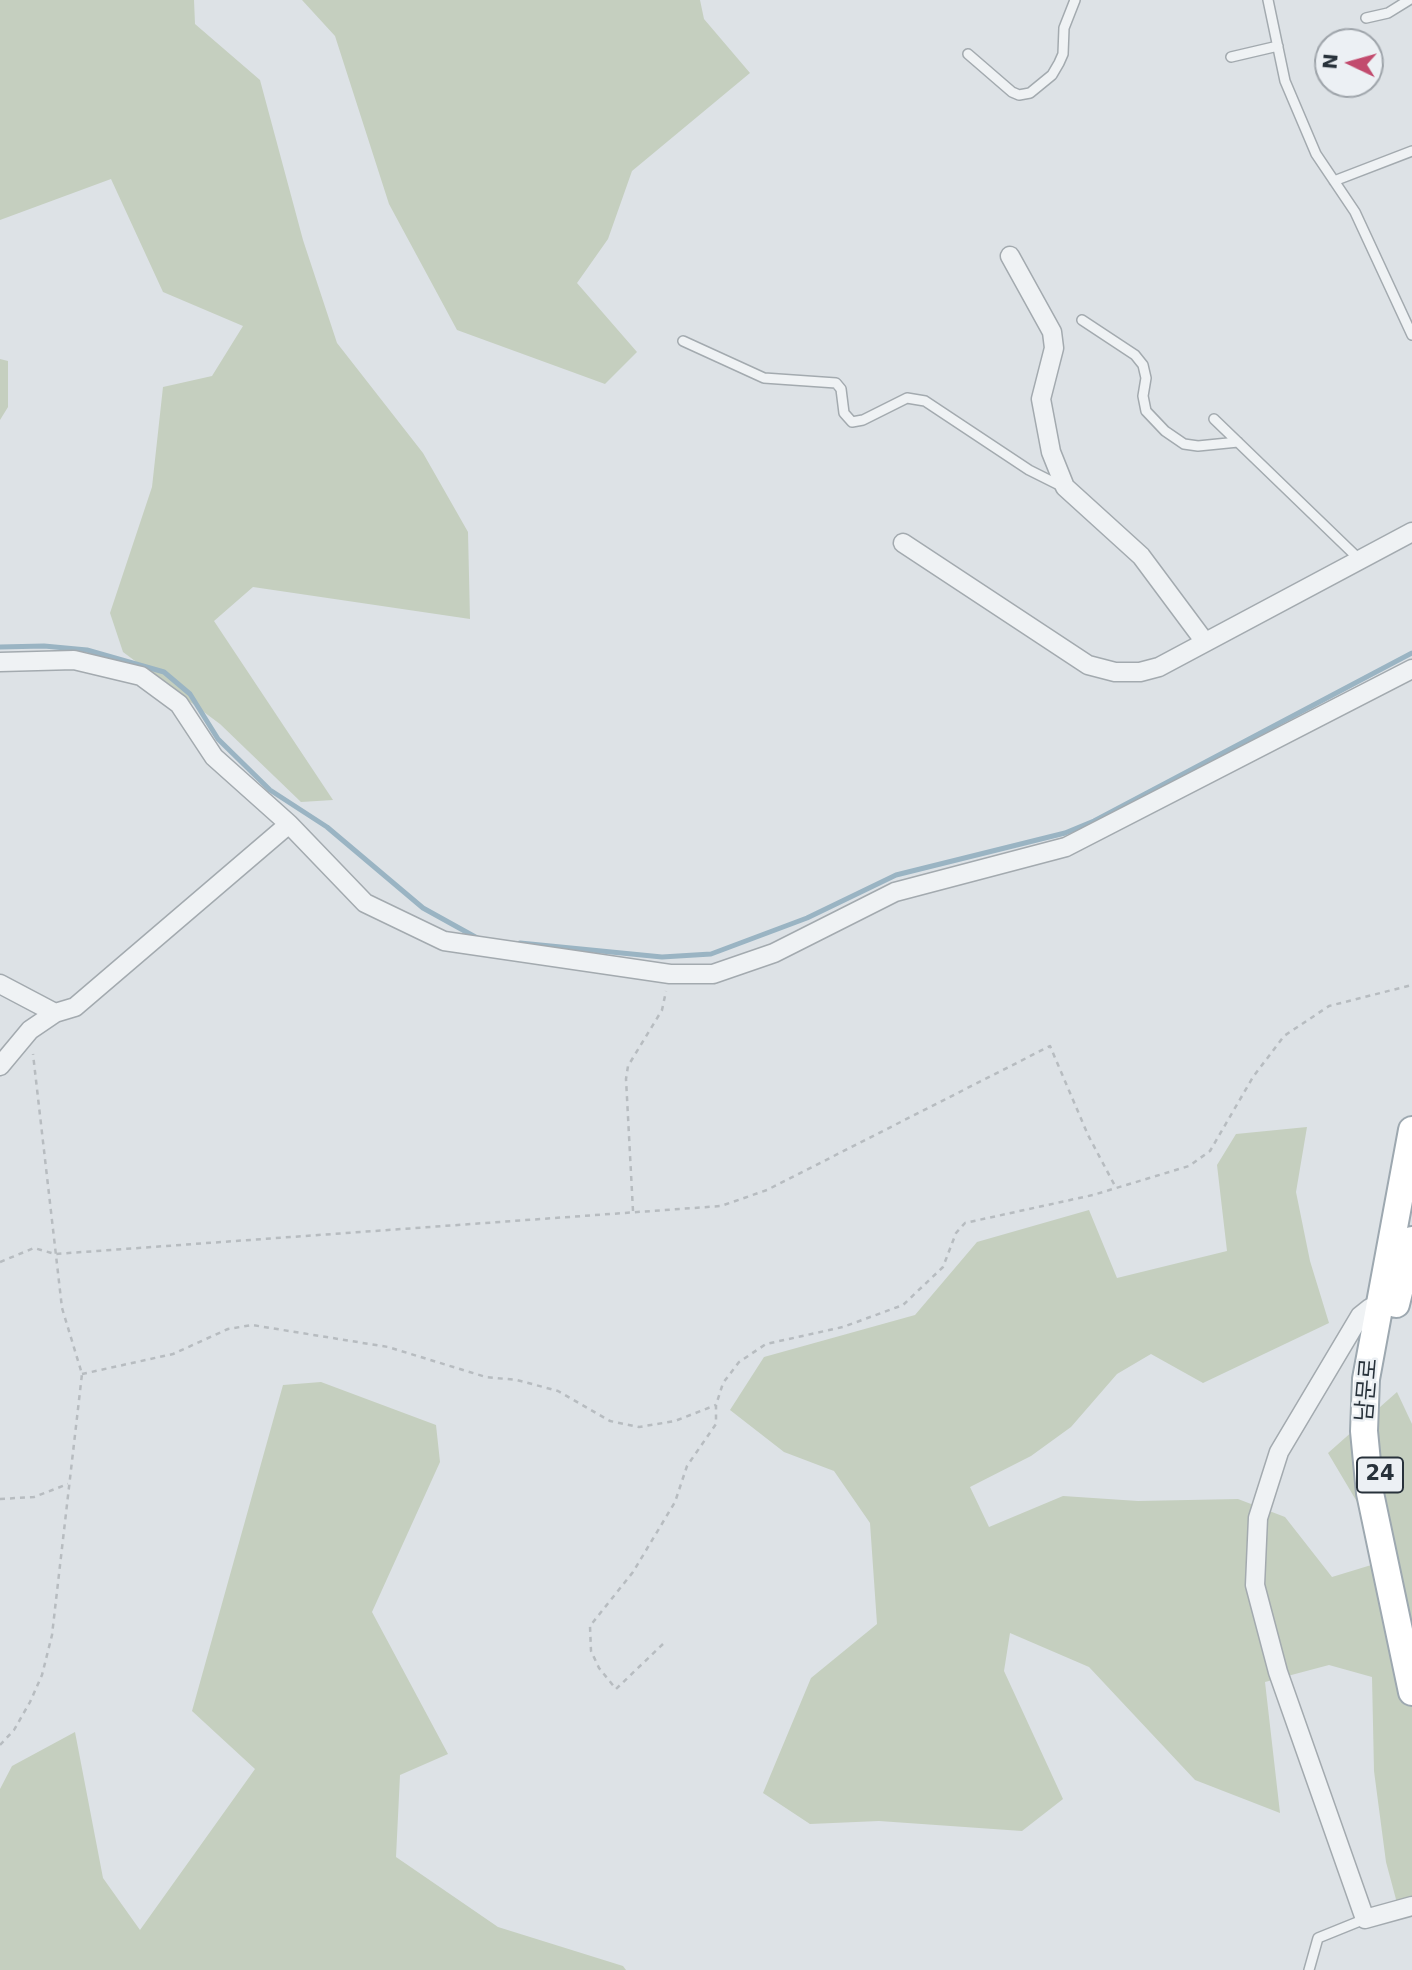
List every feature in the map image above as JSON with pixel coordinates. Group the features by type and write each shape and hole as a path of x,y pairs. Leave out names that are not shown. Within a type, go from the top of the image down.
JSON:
{"main road":[{"name":"남문로","path":"1412,1130 1387,1308 1377,1430 1386,1518 1412,1640"},
{"name":"남문로","path":"1412,1240 1387,1308 1364,1402 1367,1471 1412,1692"}],"street":[{"path":"1010,256 1052,332 1054,348 1041,399 1051,452 1065,487 1141,556 1205,642"},
{"path":"902,543 1088,665 1115,672 1140,672 1159,667 1412,531"},
{"path":"0,662 74,660 141,676 179,704 214,757 289,824 365,903 444,942 670,974 713,974 774,953 895,892 1066,847 1412,669"},
{"path":"0,1066 30,1030 55,1013 75,1007 289,824"},
{"path":"0,984 55,1013"},
{"path":"1387,1308 1370,1308 1360,1316 1279,1452 1262,1497 1255,1546 1255,1585 1278,1672 1365,1919 1412,1906"}],"lane":[{"path":"968,54 1012,92 1019,95 1030,93 1052,75 1059,63 1063,54 1064,28 1075,0"},
{"path":"1268,0 1285,81 1316,154 1354,212 1412,335"},
{"path":"1366,18 1388,13 1409,0"},
{"path":"1231,57 1278,46"},
{"path":"1334,181 1412,151"},
{"path":"1082,320 1135,355 1143,365 1146,378 1143,396 1146,411 1165,431 1184,444 1198,446 1238,442"},
{"path":"683,341 764,378 836,383 841,388 844,412 852,422 863,420 907,398 925,401 1030,470 1065,487"},
{"path":"1214,419 1359,559"},
{"path":"1309,1970 1318,1938 1365,1919"}],"path":[{"path":"633,1212 628,1066 662,1010 670,974"},
{"path":"663,1644 616,1689 591,1651 590,1626 633,1572 675,1503 687,1466 716,1424 716,1405 723,1383 739,1362 765,1343 843,1327 903,1305 943,1267 956,1233 965,1223 1093,1195 1115,1186 1189,1166 1210,1151 1253,1077 1284,1036 1329,1006 1412,985"},
{"path":"0,1745 14,1730 42,1675 59,1582 82,1374 62,1308 30,1030"},
{"path":"0,1262 34,1248 55,1254 721,1206 766,1190 1051,1046 1088,1135 1115,1186"},
{"path":"82,1374 173,1354 228,1329 252,1325 388,1347 486,1377 517,1380 558,1391 610,1421 639,1427 675,1421 716,1405"},
{"path":"0,1499 34,1497 68,1484"}],"green space":[{"path":"0,0 194,0 195,24 260,80 303,240 337,343 423,453 468,532 470,619 253,587 214,621 333,800 301,802 220,724 123,652 110,613 152,487 163,387 212,376 243,326 163,292 111,179 0,220"},
{"path":"302,0 700,0 704,19 750,73 632,171 608,239 577,283 637,352 605,384 457,330 389,204 335,36"},
{"path":"0,359 8,361 8,407 0,420"},
{"path":"1307,1127 1296,1192 1310,1261 1329,1323 1203,1383 1151,1354 1117,1374 1071,1427 1031,1456 970,1487 989,1527 1063,1496 1138,1501 1238,1499 1285,1517 1332,1577 1391,1559 1328,1453 1397,1392 1412,1424 1412,1915 1401,1918 1386,1862 1374,1771 1372,1677 1329,1665 1265,1682 1280,1813 1195,1780 1089,1667 1010,1633 1004,1671 1063,1799 1022,1831 879,1821 810,1824 763,1793 811,1678 877,1624 870,1523 834,1471 784,1452 730,1410 764,1357 915,1315 977,1242 1089,1210 1117,1278 1227,1251 1217,1165 1236,1134"},
{"path":"321,1382 436,1425 440,1462 372,1612 448,1754 400,1775 396,1857 498,1927 623,1966 626,1970 0,1970 0,1789 12,1766 75,1732 103,1878 140,1930 255,1769 192,1711 283,1385"}],"waterway":[{"path":"0,647 44,646 87,650 164,672 190,694 218,739 270,790 327,827 423,908 479,939"},
{"path":"520,943 662,957 711,954 807,918 896,875 1065,833 1094,821 1412,653"}]}
